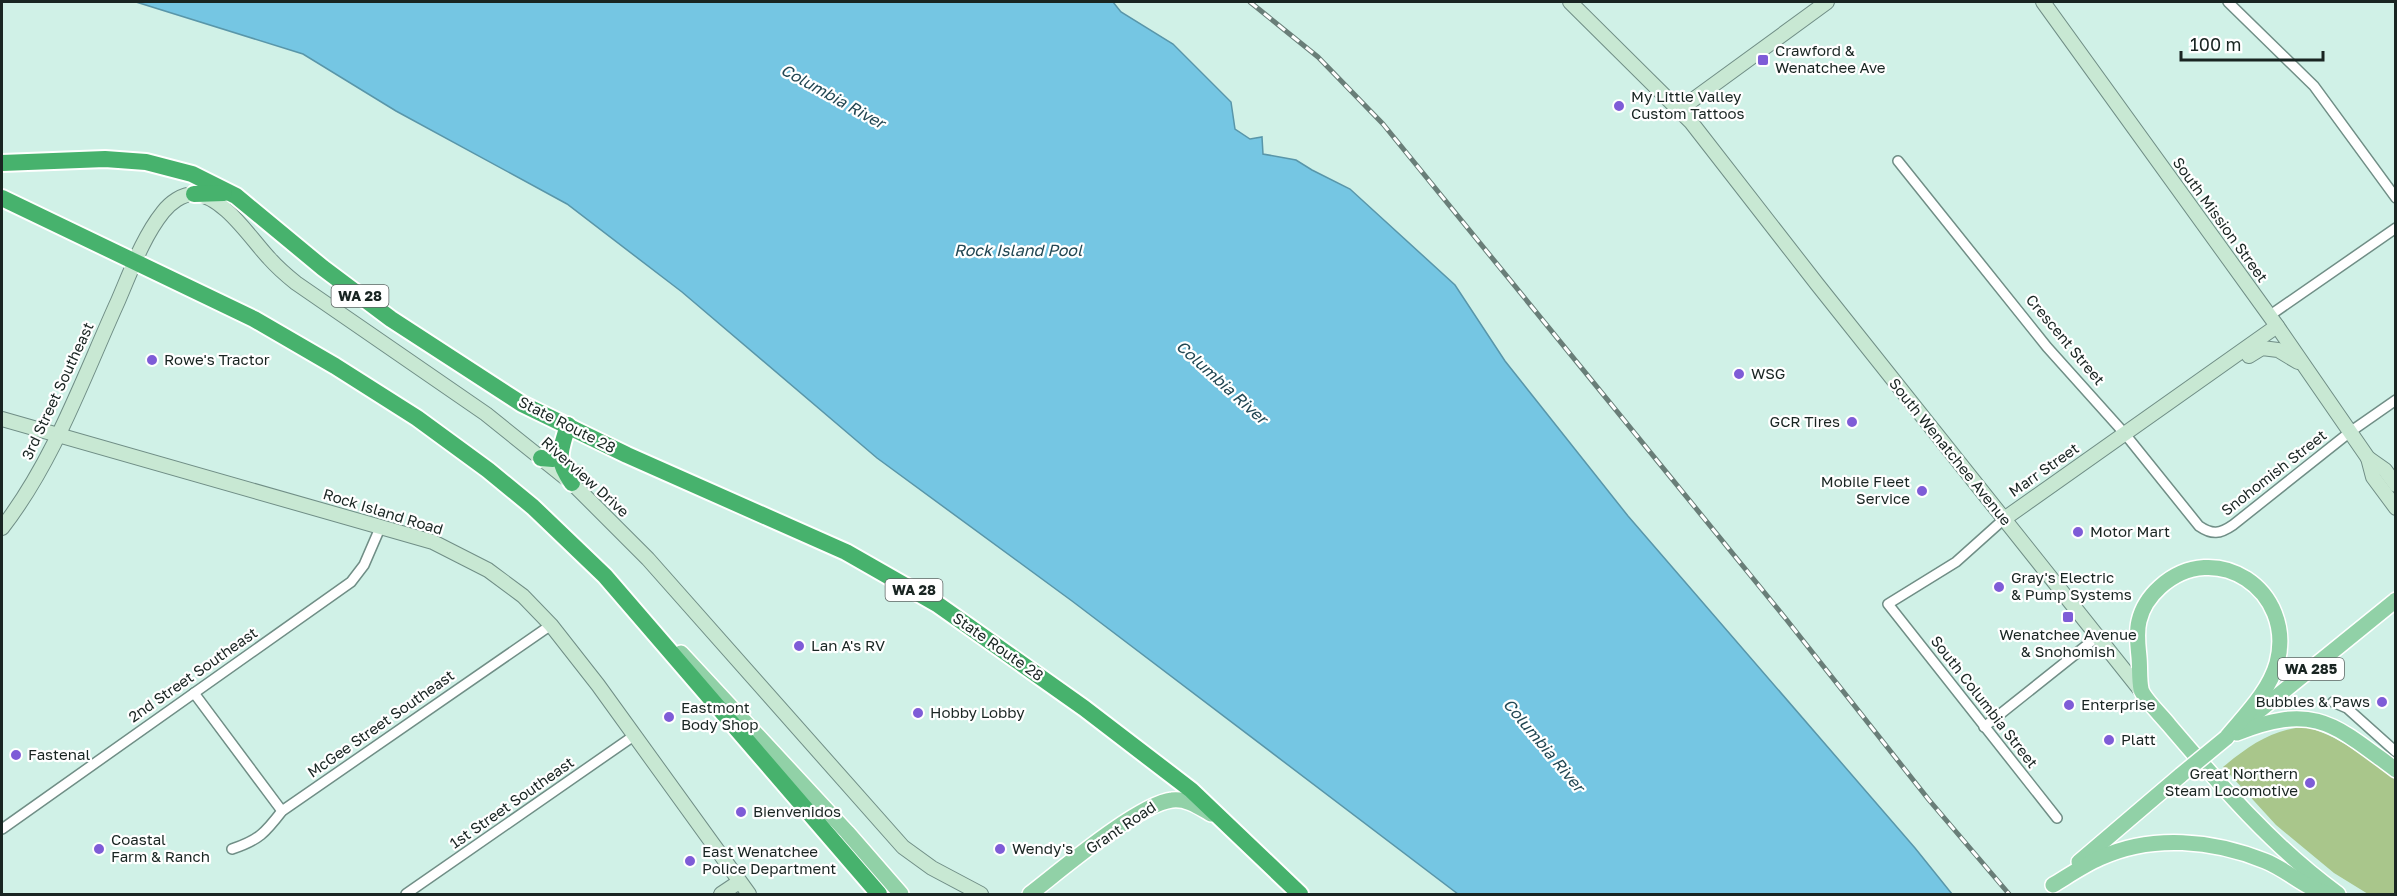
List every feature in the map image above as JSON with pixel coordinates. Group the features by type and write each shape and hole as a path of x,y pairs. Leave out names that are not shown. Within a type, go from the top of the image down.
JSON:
{"highway":[{"name":"WA 28","path":"2,163 112,159 146,162 192,174 236,196"},
{"path":"194,194 218,192 236,196"},
{"name":"State Route 28","path":"236,196 323,268 391,320 522,404 627,456 747,506 846,552 937,604 1093,715 1191,790 1300,894"},
{"path":"2,198 254,319 335,366 417,418 488,470 533,507 624,597 634,613 879,894"},
{"path":"568,425 561,449 561,465 572,483"},
{"path":"541,458 553,459 561,449"}],"main road":[{"name":"South Wenatchee Avenue","path":"1570,2 1691,122 2097,637 2212,777 2252,820 2299,864 2338,894"},
{"path":"1679,110 1827,2"},
{"name":"South Mission Street","path":"2043,2 2273,321 2368,458 2373,477 2396,508"},
{"path":"135,263 164,211 173,202 194,194"},
{"name":"Riverview Drive","path":"194,194 221,206 271,261 296,283 486,414 572,483 651,562 903,847 932,868 981,894"},
{"name":"3rd Street Southeast","path":"2,528 23,498 57,435 135,263"},
{"name":"Marr Street","path":"2004,519 2223,366 2273,321"},
{"name":"Marr Street","path":"2223,366 2232,367 2262,348 2278,350 2304,366"},
{"name":"Rock Island Road","path":"2,419 433,542 488,570 523,597 551,625 635,735 749,894"},
{"name":"South Mission Street","path":"2368,458 2385,470 2396,485"},
{"path":"2141,691 2139,621 2144,605 2155,592 2167,580 2180,574 2203,569 2232,571 2250,580 2275,609 2281,638 2271,679 2226,738"},
{"path":"624,597 640,609 901,894"},
{"name":"WA 285","path":"2040,894 2181,775 2396,600"},
{"path":"2226,738 2272,722 2313,720 2337,728 2396,770"},
{"name":"Grant Road","path":"1030,894 1099,841 1155,803 1173,799 1186,801 1221,820"},
{"path":"2053,885 2102,857 2149,843 2193,842 2233,850 2267,861 2316,891 2329,894"},
{"path":"721,894 740,882"}],"street":[{"path":"2228,2 2314,86 2396,198"},
{"name":"Crescent Street","path":"1898,161 2047,347 2125,434 2199,525 2214,533"},
{"name":"Marr Street","path":"2273,321 2396,228"},
{"name":"Snohomish Street","path":"2214,533 2220,533 2233,525 2350,432 2396,400"},
{"name":"Marr Street","path":"1888,604 1956,562 2004,519"},
{"name":"2nd Street Southeast","path":"2,829 351,582 364,565 380,528"},
{"name":"South Columbia Street","path":"1888,604 2057,818"},
{"name":"McGee Street Southeast","path":"232,849 254,842 282,811 551,625"},
{"path":"1984,727 2097,637"},
{"path":"194,693 282,811"},
{"path":"2333,702 2348,708 2396,752"},
{"name":"1st Street Southeast","path":"406,894 635,735"}],"green space":[{"path":"2306,727 2342,742 2395,779 2395,894 2368,894 2334,873 2276,825 2223,767 2242,752 2272,735"}],"water":[{"name":"Rock Island Pool","path":"136,2 1113,2 1121,12 1173,44 1231,102 1235,129 1250,139 1262,137 1263,154 1296,160 1350,189 1455,285 1505,361 1628,516 1915,848 1952,894 1458,894 1072,601 877,458 682,292 567,204 396,111 303,54"}],"railway":[{"path":"1250,2 1318,57 1383,124 1786,619 1929,800 2009,894"}],"place":[{"name":"Crawford & Wenatchee Ave","path":"1763,60"},
{"name":"My Little Valley Custom Tattoos","path":"1619,106"},
{"name":"Rowe's Tractor","path":"152,360"},
{"name":"WSG","path":"1739,374"},
{"name":"GCR Tires","path":"1852,422"},
{"name":"Mobile Fleet Service","path":"1922,491"},
{"name":"Motor Mart","path":"2078,532"},
{"name":"Gray's Electric & Pump Systems","path":"1999,587"},
{"name":"Wenatchee Avenue & Snohomish","path":"2068,617"},
{"name":"Lan A's RV","path":"799,646"},
{"name":"Bubbles & Paws","path":"2382,702"},
{"name":"Enterprise","path":"2069,705"},
{"name":"Hobby Lobby","path":"918,713"},
{"name":"Eastmont Body Shop","path":"669,717"},
{"name":"Platt","path":"2109,740"},
{"name":"Fastenal","path":"16,755"},
{"name":"Great Northern Steam Locomotive","path":"2310,783"},
{"name":"Bienvenidos","path":"741,812"},
{"name":"Coastal Farm & Ranch","path":"99,849"},
{"name":"Wendy's","path":"1000,849"},
{"name":"East Wenatchee Police Department","path":"690,861"}],"water label":[{"name":"Columbia River","path":"833,96"},
{"name":"Columbia River","path":"1222,382"},
{"name":"Columbia River","path":"1544,745"}]}
